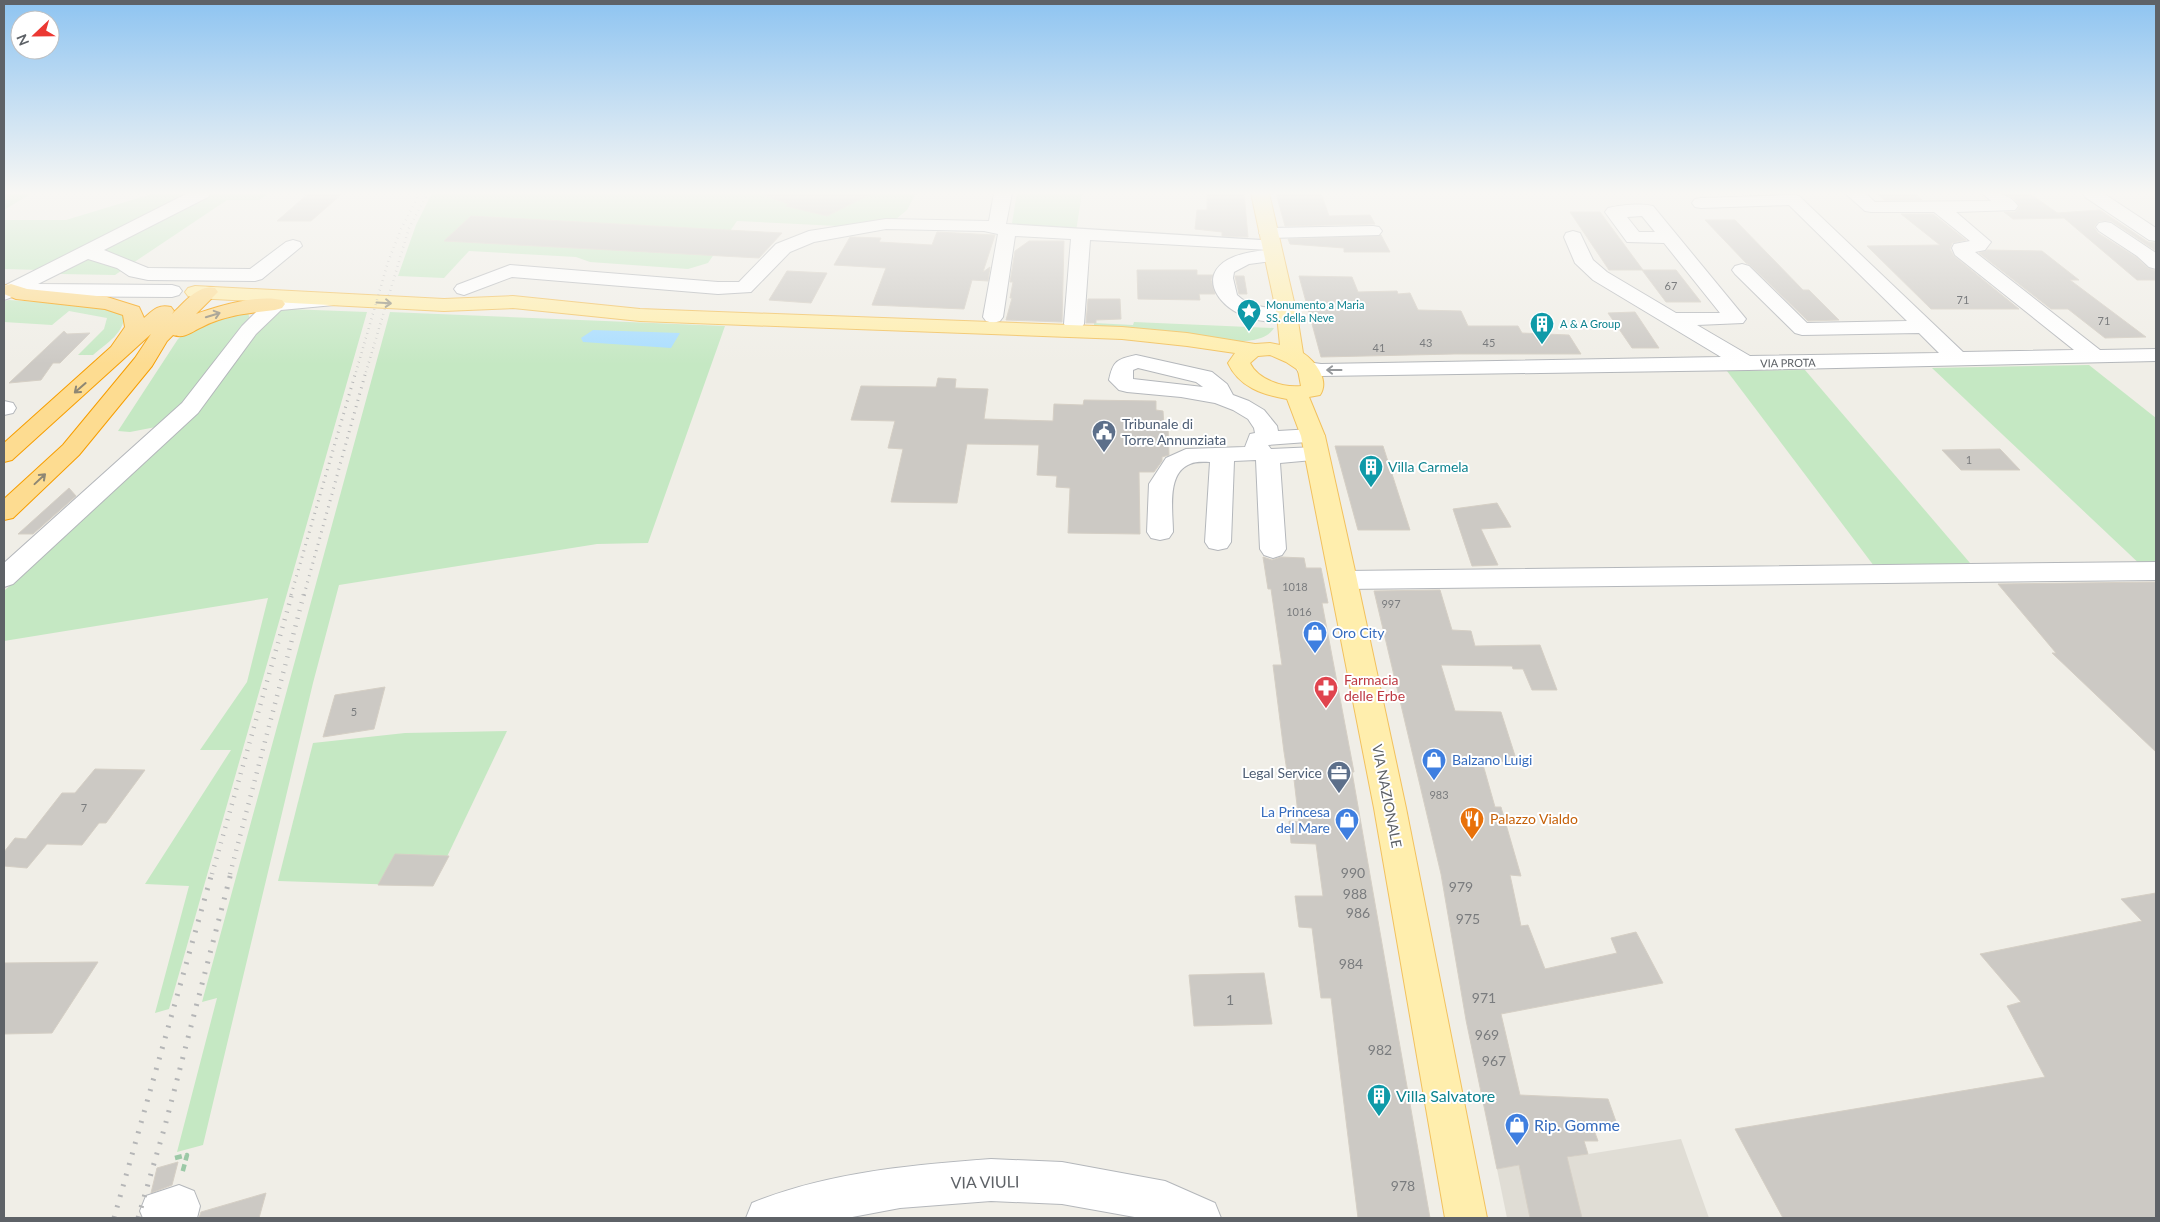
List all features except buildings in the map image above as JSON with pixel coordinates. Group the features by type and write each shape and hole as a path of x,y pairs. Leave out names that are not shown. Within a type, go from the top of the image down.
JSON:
{"highway":[{"path":"6,291 23,295 107,303 132,311 135,327 116,356"},
{"path":"4,455 116,356 170,305 202,292"},
{"path":"4,512 71,450 144,361 159,337 202,292"},
{"path":"144,361 189,324 203,318 242,308 275,304"}],"main road":[{"name":"VIA NAZIONALE","path":"1272,250 1287,320 1302,376 1390,808 1466,1218"},
{"path":"247,293 349,282 464,289 513,302"},
{"path":"202,292 444,305 513,302 640,315 1075,325 1262,349 1302,376"},
{"path":"1240,368 1239,362 1243,355 1262,349 1287,320"},
{"path":"1075,325 1170,346 1240,368 1270,390 1302,376"}],"street":[{"path":"6,291 87,250"},
{"path":"83,252 104,256 124,264 136,272 220,276 255,275 288,250"},
{"path":"464,289 510,271 718,288 744,288 781,250"},
{"path":"994,317 1004,250"},
{"path":"1075,325 1080,250"},
{"path":"1262,250 1251,258 1227,267 1223,274 1227,297 1241,308 1254,313 1287,320"},
{"path":"1579,250 1585,262 1600,276 1748,364"},
{"path":"1674,319 1736,319 1680,250"},
{"path":"1845,250 1958,359"},
{"path":"1962,250 2095,356"},
{"path":"2141,250 2156,263"},
{"path":"1742,270 1802,329 1932,334"},
{"path":"6,291 202,292"},
{"path":"4,578 190,408 249,330 275,304 336,300"},
{"name":"VIA PROTA","path":"1302,376 1352,386 1420,369 2156,355"},
{"path":"1225,400 1256,414 1266,426 1265,449 1273,549"},
{"path":"1160,532 1161,484 1174,463 1186,456 1315,445"},
{"path":"1218,542 1222,454"},
{"path":"1344,580 1559,576 2156,571"},
{"name":"VIA VIULI","path":"768,1218 823,1202 900,1187 991,1180 1062,1183 1165,1202 1200,1218"}],"shaded area":[{"path":"1681,1139 1709,1218 1507,1218 1497,1169"}],"green space":[{"path":"4,250 81,250 41,270 4,269"},
{"path":"97,250 152,250 115,275 60,274 57,271"},
{"path":"407,250 717,250 708,263 688,269 590,262 576,257 469,251 444,278 398,276"},
{"path":"4,301 87,305 124,313 124,320 114,337 93,355 78,355 104,329 107,318 69,311 52,325 4,322"},
{"path":"288,309 367,312 169,1009 155,1013 189,886 145,884 231,750 200,750 247,682 268,598 4,641 4,591 197,409 244,345 278,311"},
{"path":"390,312 725,326 648,543 597,544 339,585 313,683 203,1145 177,1152 217,998 202,1002"},
{"path":"248,313 250,319 191,394 161,426 130,432 118,431 178,339 202,324 219,318"},
{"path":"1134,322 1274,328 1261,338 1233,342 1094,325 1094,323 1133,325"},
{"path":"2089,365 2156,418 2156,569 2145,569 1932,368"},
{"path":"1805,370 1976,570 1877,570 1727,371"},
{"path":"507,731 433,886 278,881 313,743 405,733"}],"water":[{"path":"593,330 680,333 671,348 583,342 581,338"}],"railway":[{"path":"356,372 393,250"},
{"path":"366,372 402,250"},
{"path":"291,595 356,371"},
{"path":"304,595 366,371"},
{"path":"212,874 292,594"},
{"path":"230,874 304,594"},
{"path":"114,1218 212,873"},
{"path":"138,1218 165,1126 231,873"}],"place":[{"name":"Monumento a Maria SS. della Neve","path":"1249,332"},
{"name":"A & A Group","path":"1542,345"},
{"name":"Tribunale di Torre Annunziata","path":"1104,453"},
{"name":"Villa Carmela","path":"1371,488"},
{"name":"Oro City","path":"1315,654"},
{"name":"Farmacia delle Erbe","path":"1326,709"},
{"name":"Balzano Luigi","path":"1434,781"},
{"name":"Legal Service","path":"1339,794"},
{"name":"Palazzo Vialdo","path":"1472,840"},
{"name":"La Princesa del Mare","path":"1347,841"},
{"name":"Villa Salvatore","path":"1379,1117"},
{"name":"Rip. Gomme","path":"1517,1146"}]}
